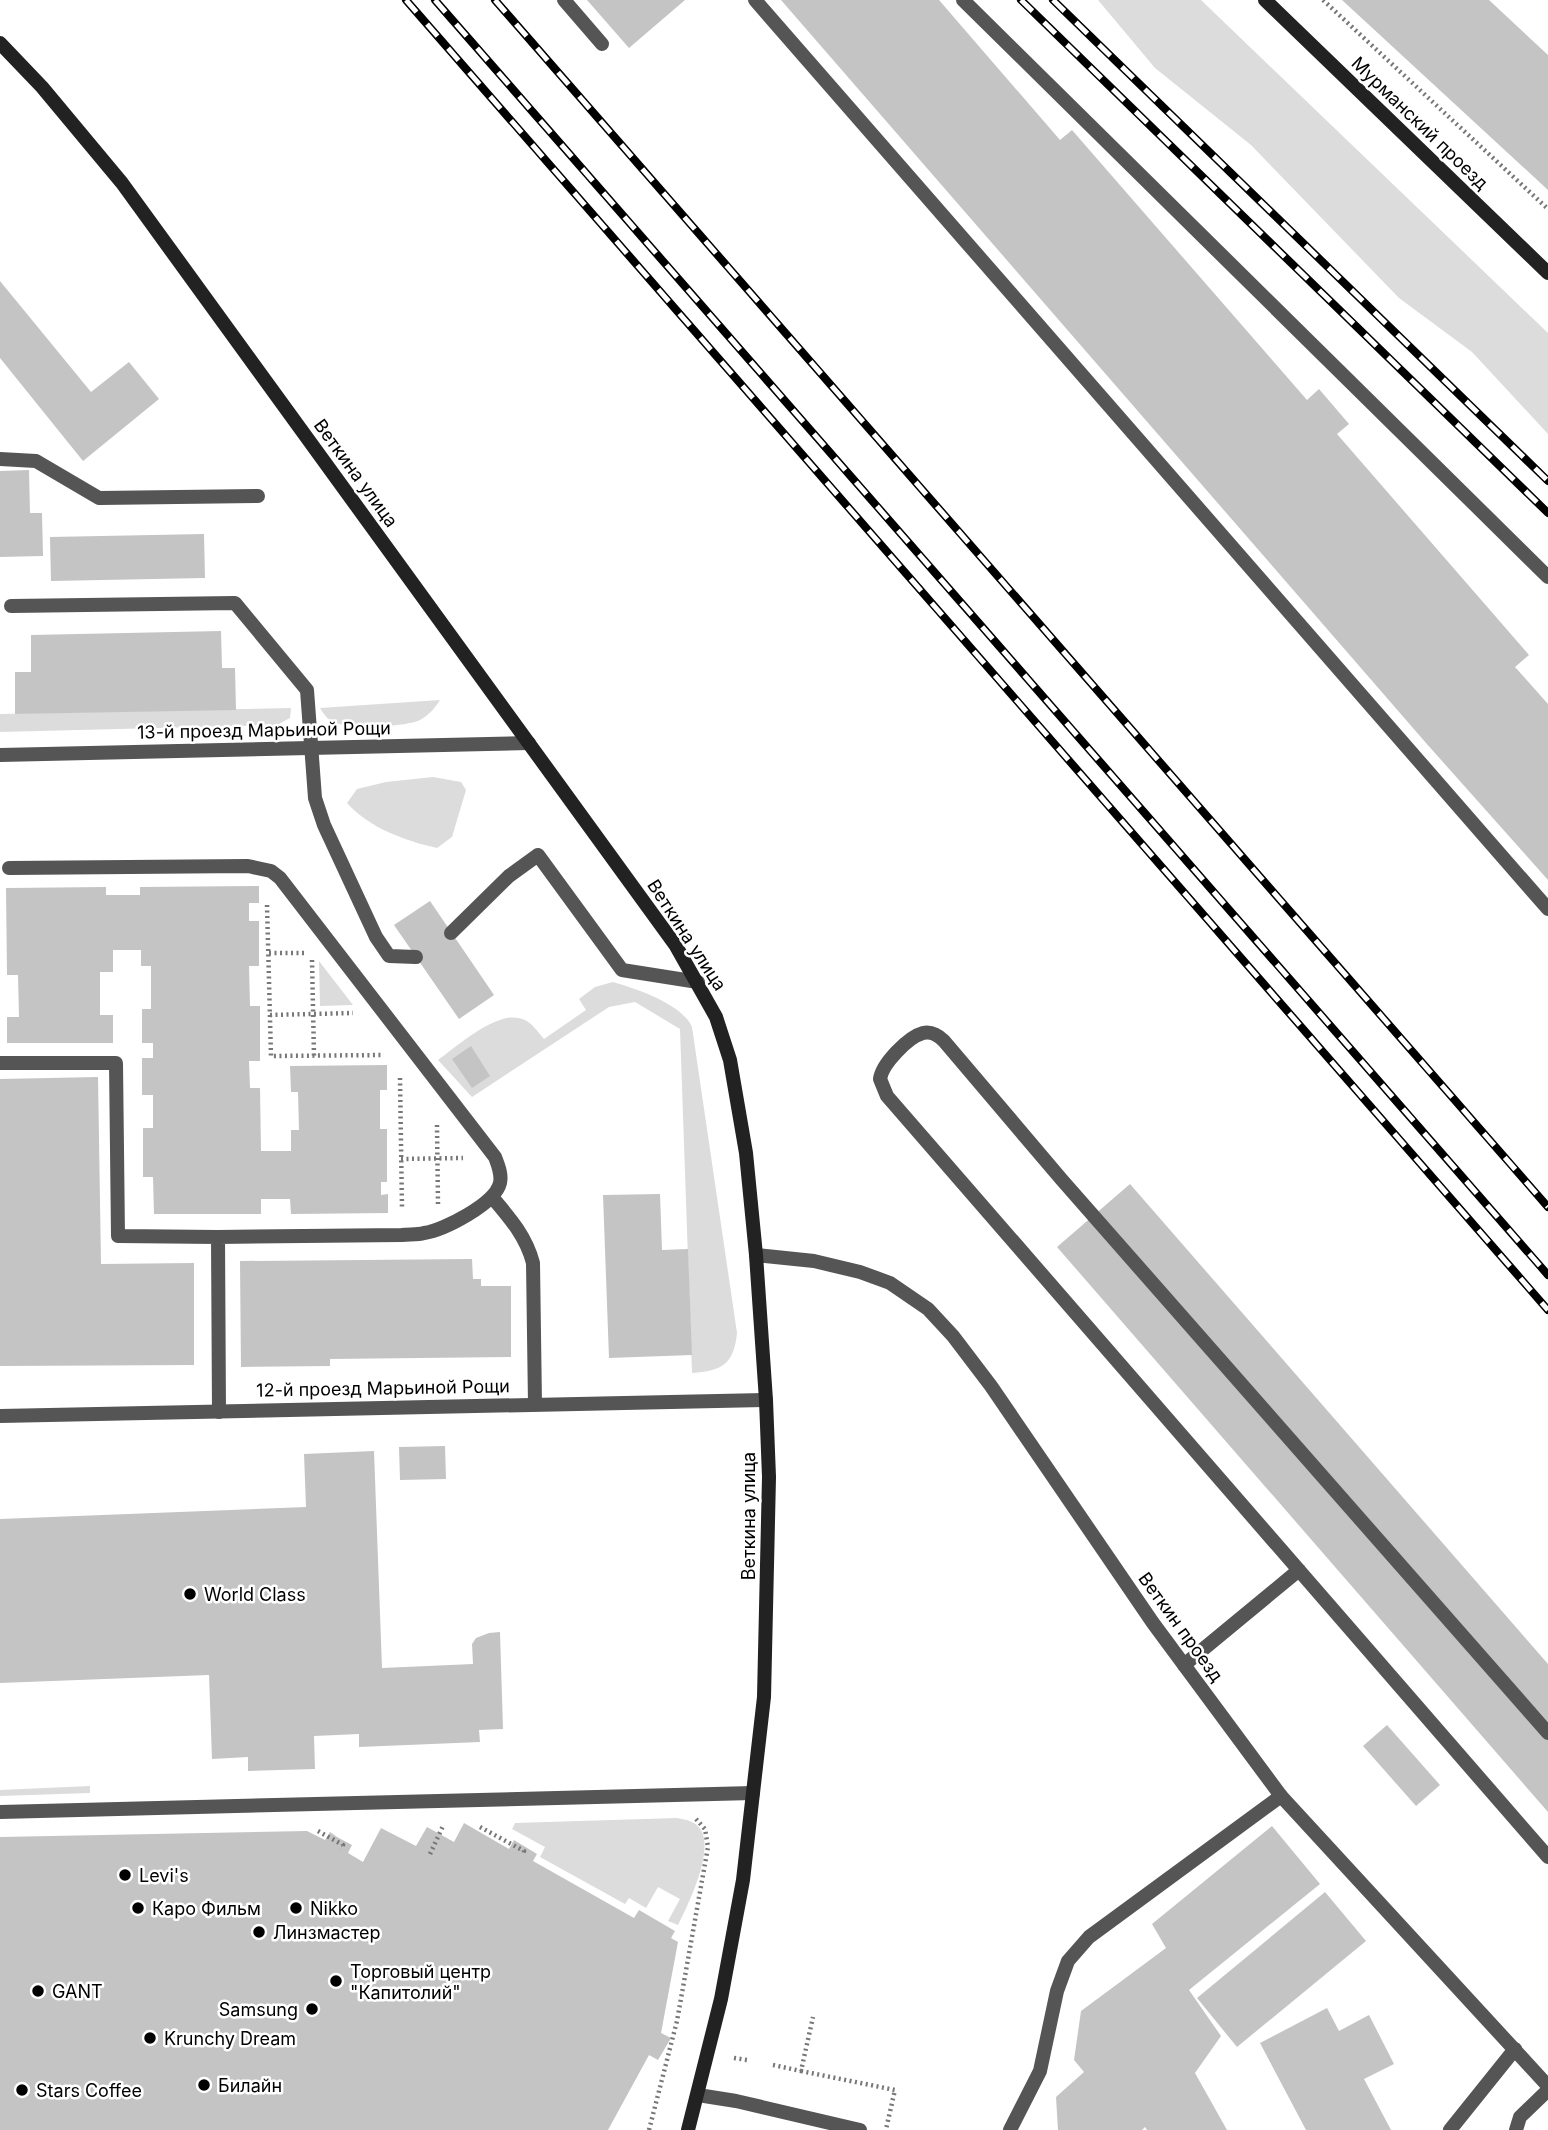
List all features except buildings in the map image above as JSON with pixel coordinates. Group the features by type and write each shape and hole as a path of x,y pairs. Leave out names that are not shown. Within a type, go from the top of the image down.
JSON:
{"street":[{"path":"564,0 602,44"},
{"path":"755,0 1548,909"},
{"path":"963,0 1548,577"},
{"name":"Мурманский проезд","path":"1265,0 1548,273"},
{"name":"Веткина улица","path":"0,43 42,87 122,183 676,946 716,1017 730,1060 746,1153 756,1255 769,1477 764,1697 743,1880 721,1999 688,2130"},
{"path":"0,459 36,461 99,498 258,496"},
{"path":"11,606 235,603 307,690 313,748 314,798 376,937 389,956 416,957"},
{"name":"13-й проезд Марьиной Рощи","path":"0,755 529,743"},
{"path":"451,933 509,876 538,855 621,970 698,982"},
{"path":"0,1063 117,1063 118,1236 424,1234 461,1219 492,1197 500,1184 500,1168 495,1157 279,878 267,870 247,866 9,868"},
{"path":"1548,1733 1062,1180 944,1041 931,1033 920,1034 885,1064 880,1079 887,1096 1548,1857"},
{"path":"492,1197 518,1228 533,1263 535,1404"},
{"path":"218,1237 219,1412"},
{"name":"Веткин проезд","path":"756,1255 814,1261 860,1272 890,1283 928,1309 953,1336 991,1386 1184,1665 1281,1796 1516,2049 1548,2088"},
{"name":"12-й проезд Марьиной Рощи","path":"0,1416 766,1400"},
{"path":"1184,1665 1299,1570"},
{"path":"0,1812 753,1793"},
{"path":"1010,2130 1040,2071 1057,1991 1068,1961 1089,1937 1281,1796"},
{"path":"1450,2130 1516,2049"},
{"path":"1516,2130 1520,2117 1548,2088"},
{"path":"698,2095 736,2101 860,2130"}],"path":[{"path":"1323,0 1548,209"},
{"path":"267,870 271,1056 390,1055"},
{"path":"312,953 314,1056"},
{"path":"270,1015 382,1012"},
{"path":"400,1067 402,1235"},
{"path":"436,1082 438,1229"},
{"path":"401,1159 495,1157"},
{"path":"649,2130 677,2021 708,1847 705,1829 694,1816"},
{"path":"480,1819 480,1827 524,1851 522,1855"},
{"path":"430,1853 440,1834"},
{"path":"327,1837 343,1845 341,1849"},
{"path":"801,2071 813,2017"},
{"path":"734,2058 747,2060"},
{"path":"773,2065 895,2090 886,2130"}],"shaded area":[{"path":"1098,0 1201,0 1548,333 1548,434 1472,352 1399,298 1251,145 1155,68"},
{"path":"440,700 432,711 420,720 391,726 343,725 333,722 320,708"},
{"path":"291,708 290,718 277,725 0,732 0,714"},
{"path":"433,777 461,782 466,790 452,837 437,848 413,842 377,826 347,803 357,789 386,782"},
{"path":"319,961 353,1005 320,1006"},
{"path":"613,982 669,1004 687,1019 692,1027 737,1333 733,1352 719,1368 692,1373 680,1029 635,1002 609,1007 472,1097 438,1060 480,1030 504,1019 515,1017 525,1020 544,1039 586,1010 579,999 595,987"},
{"path":"90,1786 90,1793 0,1796 0,1790"},
{"path":"677,1818 690,1821 699,1827 704,1840 698,1878 678,1925 668,1921 680,1899 658,1887 646,1908 629,1898 625,1904 540,1857 545,1847 512,1829 515,1823"}],"railway":[{"path":"406,0 1548,1310"},
{"path":"435,0 1548,1275"},
{"path":"495,0 1548,1207"},
{"path":"1021,0 1548,513"},
{"path":"1053,0 1548,481"}],"place":[{"name":"World Class","path":"190,1594"},
{"name":"Levi's","path":"125,1875"},
{"name":"Каро Фильм","path":"138,1908"},
{"name":"Nikko","path":"296,1908"},
{"name":"Линзмастер","path":"259,1932"},
{"name":"Торговый центр \"Капитолий\"","path":"336,1981"},
{"name":"GANT","path":"38,1991"},
{"name":"Samsung","path":"312,2009"},
{"name":"Krunchy Dream","path":"150,2038"},
{"name":"Билайн","path":"204,2085"},
{"name":"Stars Coffee","path":"22,2090"}]}
